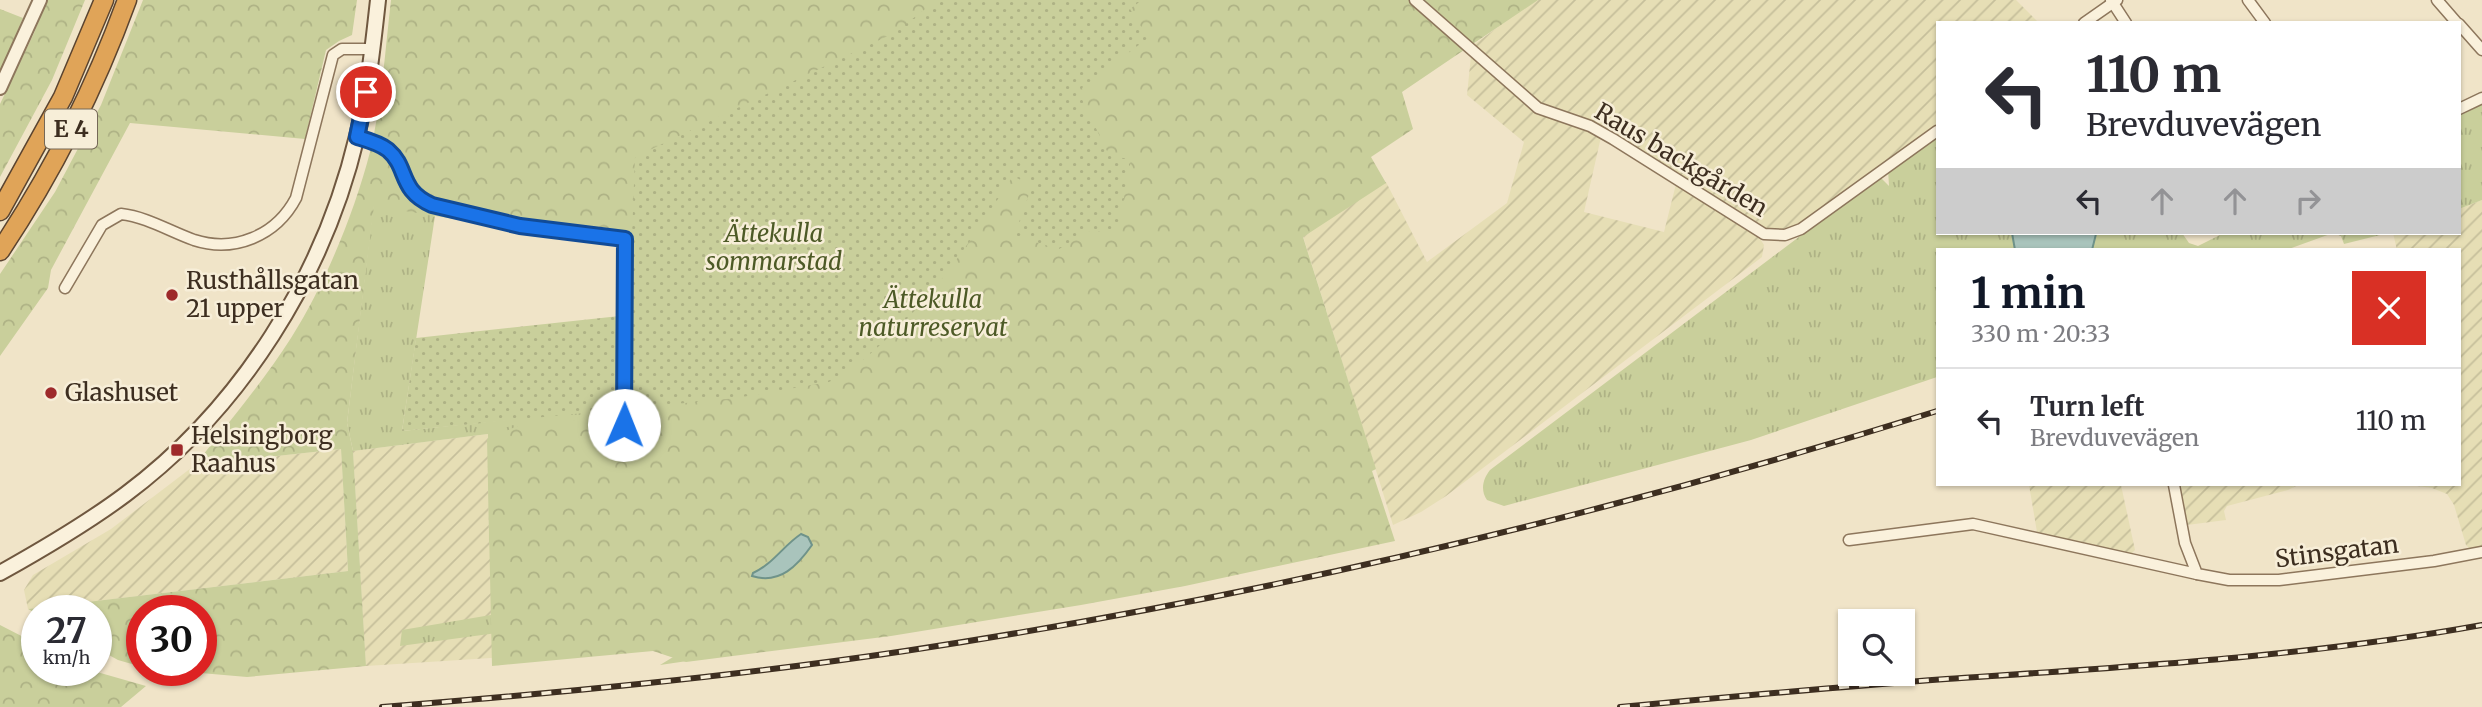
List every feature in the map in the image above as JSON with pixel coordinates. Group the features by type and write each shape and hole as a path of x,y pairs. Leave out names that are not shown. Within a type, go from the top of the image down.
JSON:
{"highway":[{"name":"E 4","path":"0,211 63,97 104,0"},
{"name":"E 4","path":"0,251 48,172 80,111 127,0"}],"main road":[{"path":"0,573 83,524 126,494 177,450 230,395 275,330 308,271 342,189 357,137 378,0"}],"street":[{"path":"0,88 40,0"},
{"name":"Raus backgården","path":"1415,0 1538,108 1590,126 1763,234 1785,235 1801,229 1936,132"},
{"path":"2248,0 2264,21"},
{"path":"2437,0 2455,21"},
{"path":"2087,21 2114,1 2125,21"},
{"path":"2461,27 2482,50"},
{"path":"65,288 102,225 121,214 144,218 190,239 210,244 243,243 272,227 289,211 296,198 333,55 342,50 372,49"},
{"path":"2461,108 2482,98"},
{"path":"357,137 386,148 412,193 432,205 520,226 625,239 624,425"},
{"path":"2174,486 2185,543 2197,574"},
{"name":"Stinsgatan","path":"1849,540 1973,524 2229,580 2279,580 2434,561 2482,552"}],"shaded area":[{"path":"1449,0 2016,0 2037,21 1936,21 1936,129 1794,228 1775,233 1755,227 1600,126 1601,137 1584,212 1664,232 1676,184 1759,237 1764,245 1762,257 1446,496 1393,525 1303,236 1386,182 1427,262 1507,203 1524,142 1467,95 1472,46 1498,27"},
{"path":"2482,200 2482,548 2471,550 2466,545 2454,505 2447,494 2417,486 2461,486 2461,248 2397,248 2393,235 2461,235 2461,208"},
{"path":"488,434 489,543 617,617 649,648 366,666 353,451"},
{"path":"341,449 348,571 146,595 126,595 126,597 112,599 112,595 25,595 24,590 33,575 111,529 195,465"},
{"path":"2029,486 2121,486 2135,550 2131,554 2037,532"},
{"path":"2178,486 2296,486 2227,506 2224,511 2226,520 2187,525"}],"green space":[{"path":"47,0 85,0 52,80 0,177 0,104"},
{"path":"143,0 357,0 352,35 326,50 305,139 130,123 51,270 48,288 0,356 0,274 55,192 101,105"},
{"name":"Ättekulla naturreservat","path":"391,0 1538,0 1402,92 1413,129 1371,157 1386,183 1303,237 1376,469 1372,471 1395,541 1185,586 891,636 686,662 653,651 492,666 487,439 515,427 620,416 620,246 374,206 347,423 353,451 366,666 247,677 217,674 217,595 146,595 348,571 341,449 195,465 257,386 304,317 337,248 356,200 370,152 380,96"},
{"name":"Ättekulla sommarstad","path":"937,0 1142,0 1130,9 1148,38 1078,91 1107,151 1115,157 1131,159 1118,231 1090,231 1059,249 1014,236 1032,186 1013,176 943,278 911,315 870,354 829,382 736,398 402,431 416,338 629,315 635,157 894,33"},
{"path":"0,9 23,18 0,72"},
{"path":"2482,104 2482,200 2461,208 2461,115"},
{"path":"1936,137 1936,235 2012,235 2015,248 1936,248 1936,377 1751,440 1504,506 1487,500 1483,485 1490,470 1873,181 1881,178 1889,186 1888,169"},
{"path":"378,168 419,208 435,216 402,431 629,407 988,617 660,665 678,654 617,617 400,646 402,630 573,601 489,543 488,434 353,451 347,423"},
{"path":"2096,235 2183,235 2189,243 2198,246 2220,235 2327,235 2292,248 2092,248"},
{"path":"2338,235 2380,235 2344,244"},
{"name":"Ättekulla naturreservat","path":"126,597 126,662 112,657 112,599"},
{"path":"0,625 21,636 21,686 112,686 112,676 126,680 126,686 146,686 121,707 0,707"}],"water":[{"path":"2012,235 2096,235 2092,248 2015,248"},
{"path":"801,534 808,537 812,545 794,566 771,578 752,576 753,573"}],"railway":[{"path":"382,707 774,669 1036,630 1166,606 1296,580 1554,520 1810,450 1936,411"},
{"path":"1620,707 1864,685 2215,660 2349,645 2482,625"}],"place":[{"name":"Rusthållsgatan 21 upper","path":"172,295"},
{"name":"Glashuset","path":"51,393"},
{"name":"Helsingborg Raahus","path":"177,450"}],"route":[{"path":"366,92 357,137 386,148 397,162 412,193 421,200 520,226 625,239 624,425"}]}
